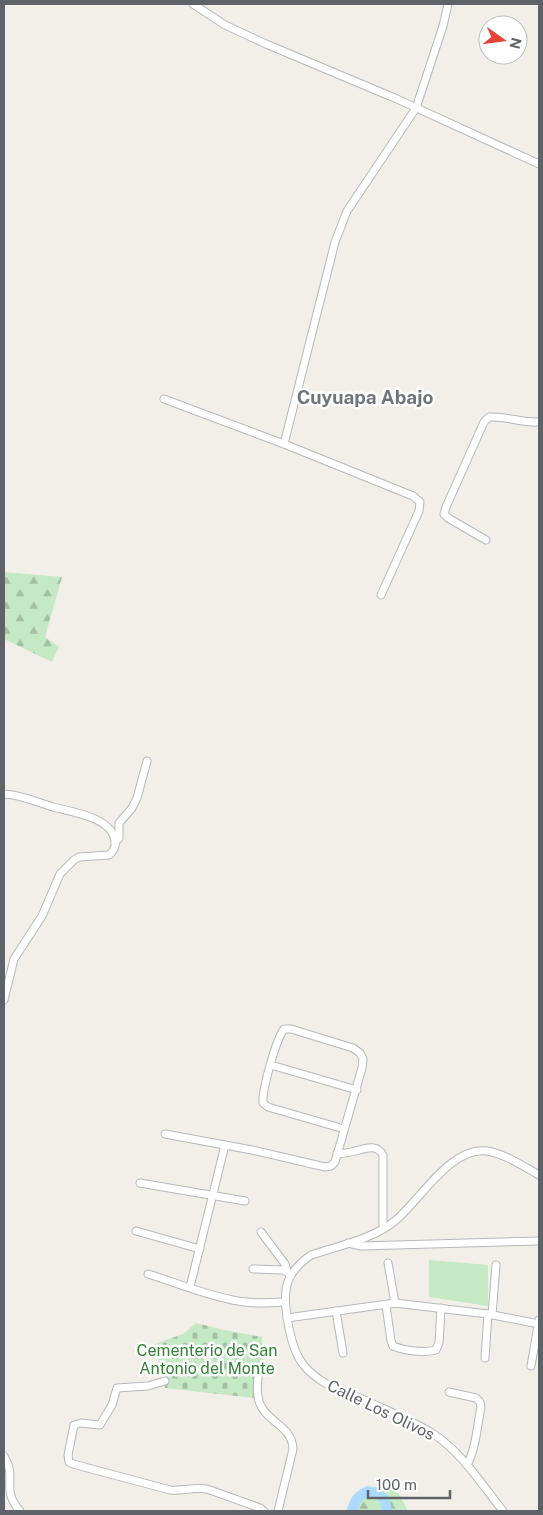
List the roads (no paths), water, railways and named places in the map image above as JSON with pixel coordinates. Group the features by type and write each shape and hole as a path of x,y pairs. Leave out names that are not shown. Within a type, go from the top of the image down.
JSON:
{"street":[{"path":"194,4 225,25 539,164"},
{"path":"284,444 335,242 347,211 416,108 443,26 448,4"},
{"path":"164,399 284,444 413,496 420,502 419,512 381,595"},
{"path":"486,540 448,518 444,514 446,506 484,422 489,417 496,416 526,422 539,422"},
{"path":"4,1000 14,959 42,916 60,874 79,857 109,855 113,852 118,838 119,823 132,808 137,798 147,761"},
{"path":"4,794 21,796 85,815 107,826 111,830 115,843"},
{"path":"165,1134 252,1150 325,1167 331,1166 337,1153 362,1068 360,1052 353,1048 290,1029 284,1029 271,1065 262,1103 268,1107 344,1129"},
{"path":"271,1065 356,1090"},
{"path":"190,1287 225,1145"},
{"path":"337,1153 348,1154 370,1147 376,1147 381,1150 383,1156 383,1230"},
{"path":"288,1274 311,1255 383,1230 408,1209 448,1166 458,1157 468,1152 488,1151 539,1175"},
{"path":"140,1183 245,1201"},
{"path":"136,1231 200,1249"},
{"path":"261,1232 286,1264 288,1274"},
{"path":"348,1243 361,1246 539,1241"},
{"path":"388,1263 395,1304"},
{"path":"484,1358 496,1265"},
{"path":"253,1269 279,1269 288,1274"},
{"path":"148,1274 238,1301 258,1303 285,1302"},
{"name":"Calle Los Olivos","path":"288,1274 284,1293 287,1318 300,1358 313,1374 322,1382 434,1434 454,1451 502,1511"},
{"path":"287,1318 395,1304 490,1314 539,1323 531,1366"},
{"path":"386,1305 393,1346 400,1349 430,1352 436,1350 439,1343 441,1308"},
{"path":"336,1311 343,1353"},
{"path":"259,1366 258,1400 262,1408 288,1433 293,1441 294,1449 278,1511"},
{"path":"165,1381 148,1386 117,1388 112,1405 100,1425 81,1423 74,1425 68,1455 69,1462 170,1490 207,1489 264,1511"},
{"path":"449,1392 476,1398 480,1402 481,1407 472,1456 467,1466"},
{"path":"4,1456 10,1471 9,1497 20,1511"},
{"path":"4,1503 13,1504"}],"waterway":[{"path":"352,1511 357,1499 368,1491 378,1494 385,1500 387,1511"}],"district":[{"name":"Cuyuapa Abajo","path":"365,397"}],"park label":[{"name":"Cementerio de San Antonio del Monte","path":"207,1359"}]}
